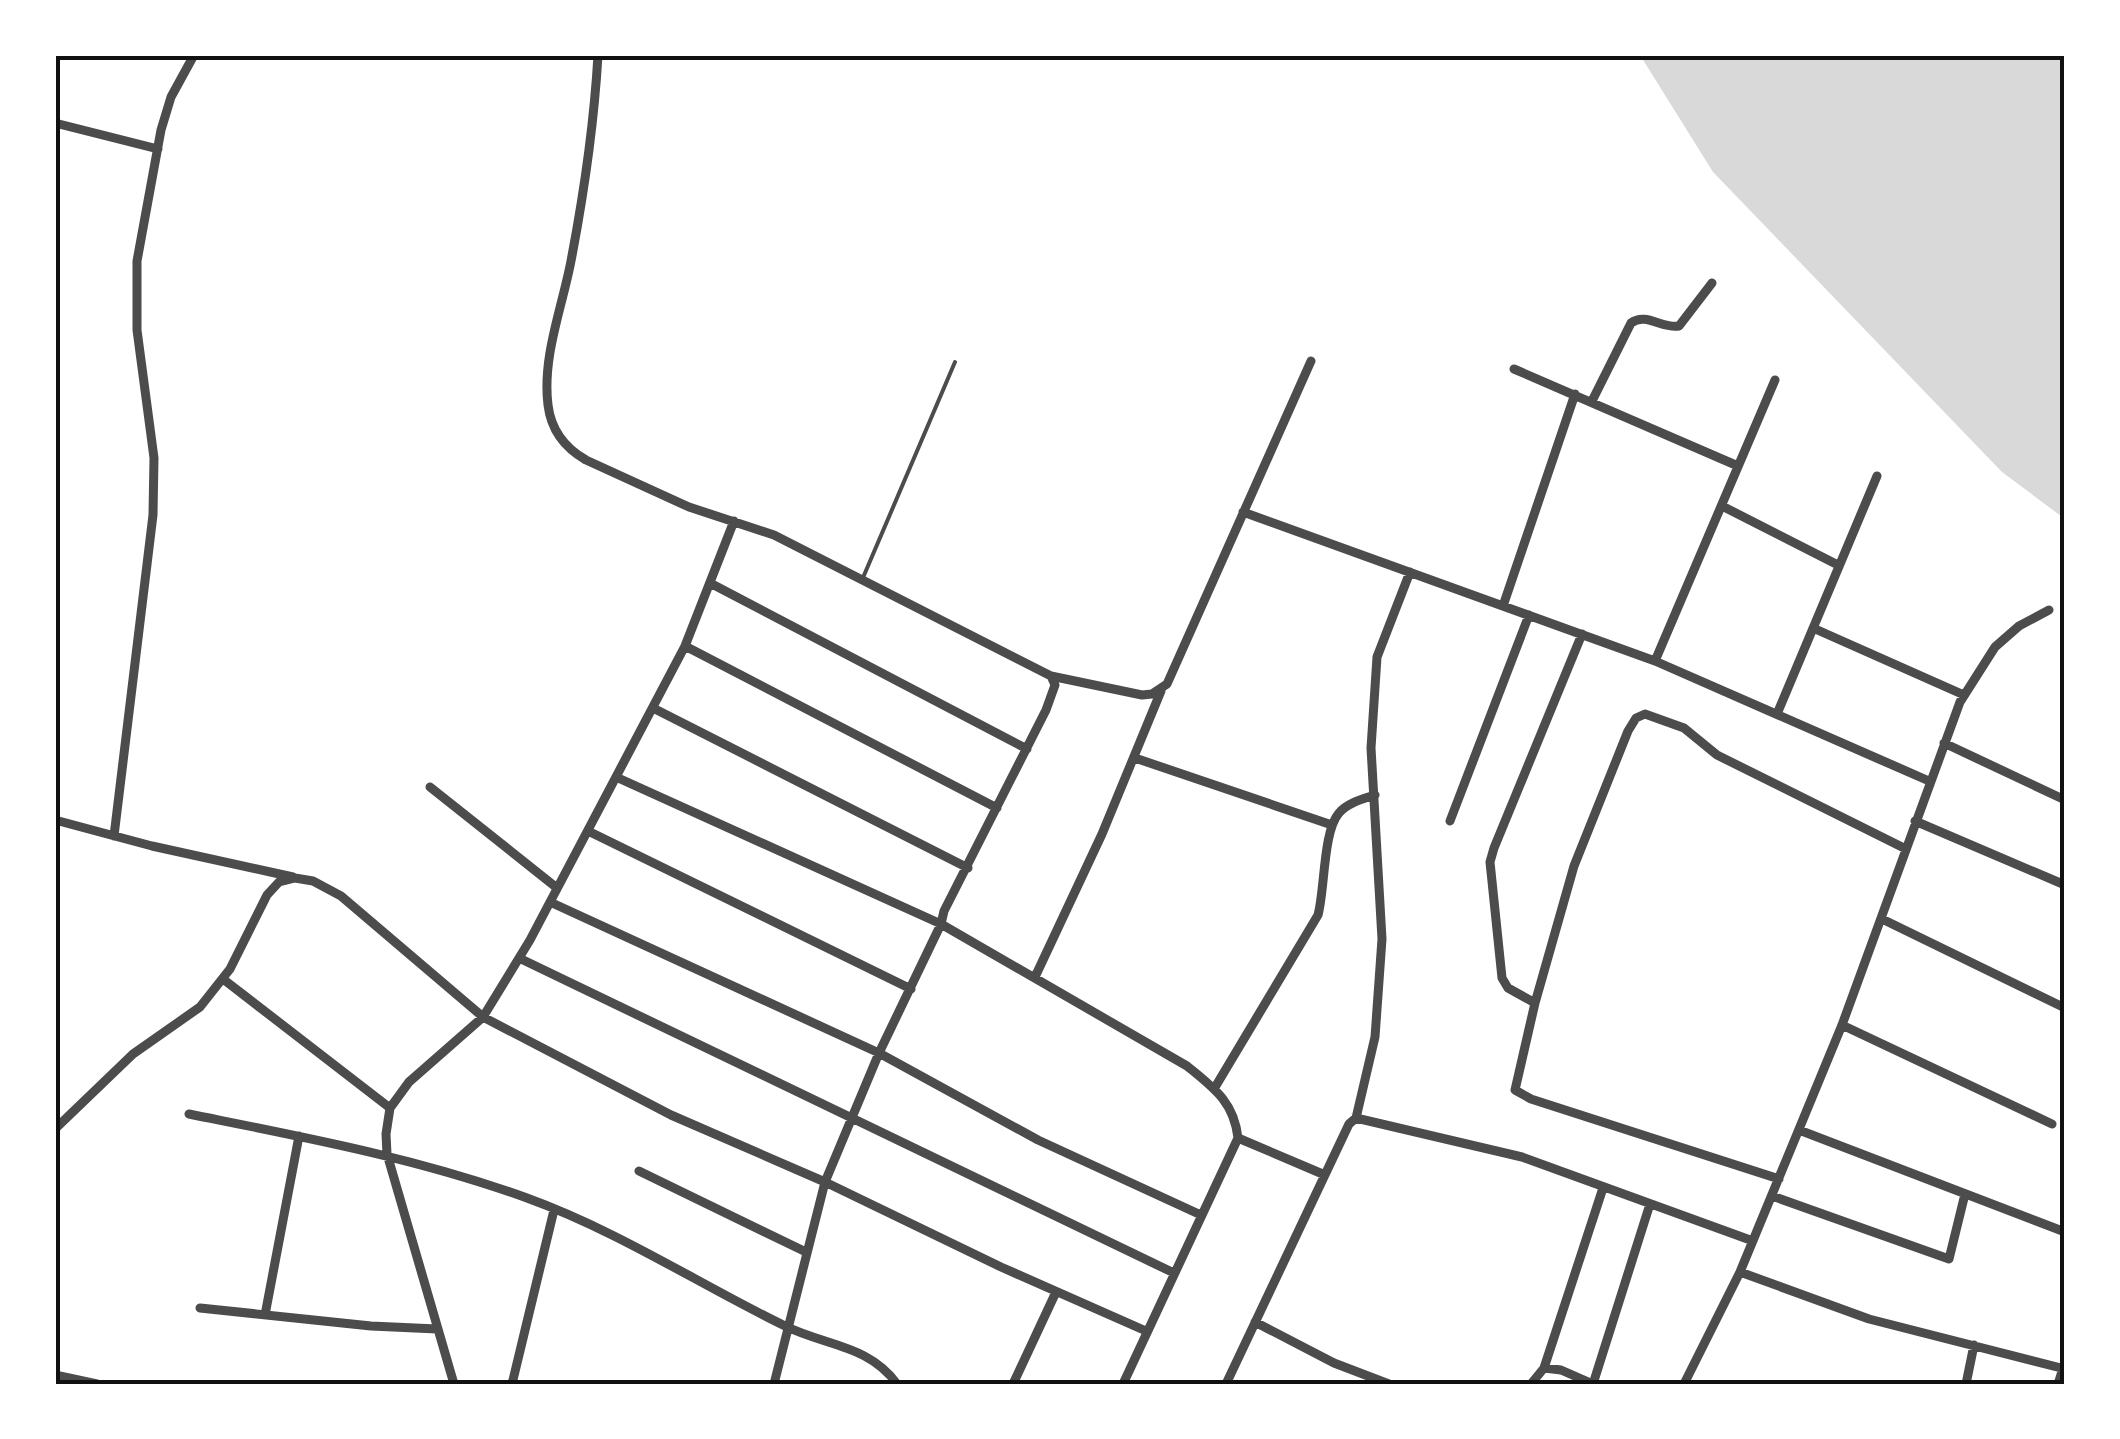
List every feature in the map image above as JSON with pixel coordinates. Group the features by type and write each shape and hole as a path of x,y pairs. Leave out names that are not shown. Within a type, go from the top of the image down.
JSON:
{"street":[{"path":"114,836 153,515 154,458 137,330 137,278 158,149 171,97 194,55"},
{"path":"598,55 584,187 564,299 547,364 552,425 573,452 586,460 689,507 774,536 1051,676 1132,694 1152,694 1167,684 1311,361"},
{"path":"55,123 158,149"},
{"path":"1592,401 1631,323 1643,319 1669,328 1679,326 1712,283"},
{"path":"1514,369 1738,466"},
{"path":"1656,660 1774,380"},
{"path":"1503,606 1575,394"},
{"path":"1778,714 1876,476"},
{"path":"1722,506 1838,565"},
{"path":"1244,512 1656,660 1929,781"},
{"path":"454,1384 387,1154 390,1108 409,1082 483,1017 519,958 685,646 734,521"},
{"path":"1226,1384 1348,1124 1356,1118 1375,1037 1382,939 1371,748 1376,656 1410,572"},
{"path":"710,583 1027,748"},
{"path":"1684,1384 1740,1272 1842,1025 1929,781 1964,695 1995,647 2019,626 2049,610"},
{"path":"1450,821 1529,615"},
{"path":"1813,628 1964,695"},
{"path":"1535,1003 1508,988 1502,978 1490,862 1511,800 1582,634"},
{"path":"685,646 998,808"},
{"path":"774,1384 825,1182 944,910 1027,748 1055,685 1051,676"},
{"path":"1035,977 1135,758 1161,690"},
{"path":"653,708 968,868"},
{"path":"1779,1179 1520,1095 1515,1090 1574,866 1636,718 1645,714 1684,728 1716,755 1906,849"},
{"path":"1944,743 2065,800"},
{"path":"1135,758 1332,825"},
{"path":"616,777 941,924 1187,1066 1236,1115 1238,1138 1123,1384"},
{"path":"430,787 557,888"},
{"path":"1214,1089 1318,915 1332,825 1339,812 1375,795"},
{"path":"1916,821 2065,885"},
{"path":"56,824 313,881 341,896 483,1017 670,1114 1146,1332"},
{"path":"588,830 910,989"},
{"path":"55,1129 133,1054 200,1007 223,979 267,894 279,882 295,878"},
{"path":"550,902 879,1054 1038,1140 1200,1215"},
{"path":"1882,919 2065,1008"},
{"path":"519,958 1174,1273"},
{"path":"223,979 390,1108"},
{"path":"1842,1025 2052,1124"},
{"path":"188,1114 387,1154 554,1210 628,1241 788,1328 870,1357 897,1384"},
{"path":"1356,1118 1522,1156 1752,1241"},
{"path":"1799,1130 2065,1232"},
{"path":"265,1315 299,1136"},
{"path":"1238,1138 1325,1175"},
{"path":"638,1171 806,1252"},
{"path":"1531,1384 1544,1368 1603,1188"},
{"path":"1772,1196 1949,1259 1965,1194"},
{"path":"1544,1368 1561,1370 1593,1384 1650,1204"},
{"path":"512,1384 554,1210"},
{"path":"1740,1272 1869,1319 2064,1367 2058,1384"},
{"path":"1013,1384 1056,1292"},
{"path":"200,1308 438,1329"},
{"path":"1256,1322 1334,1363 1389,1384"},
{"path":"1966,1384 1974,1345"},
{"path":"55,1375 97,1384"}],"lane":[{"path":"862,580 955,362"}],"shaded area":[{"path":"1640,55 2065,55 2065,519 2002,472 1713,172"}]}
